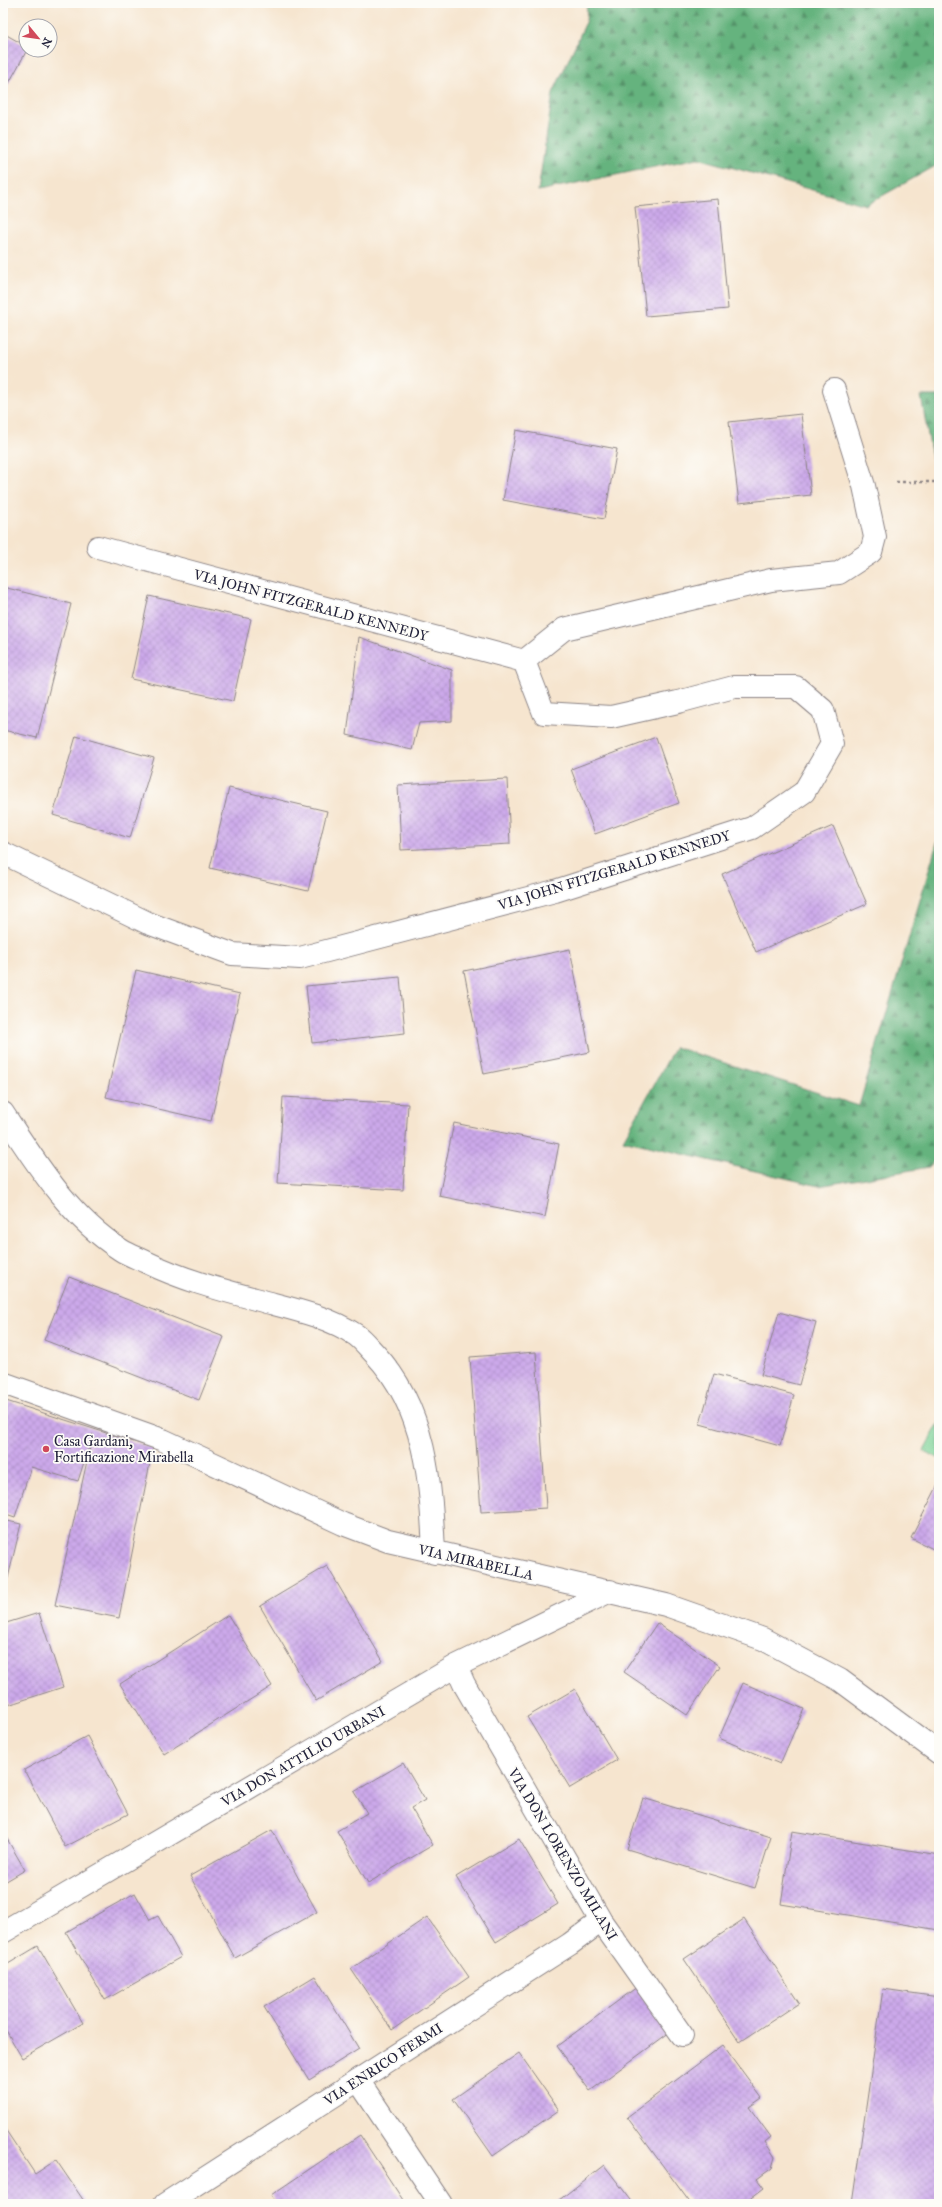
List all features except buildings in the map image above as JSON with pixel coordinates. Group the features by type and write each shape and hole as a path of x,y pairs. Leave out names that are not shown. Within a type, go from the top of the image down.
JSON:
{"street":[{"path":"524,661 564,629 771,580 839,573 871,552 875,537 864,486 834,390"},
{"name":"VIA JOHN FITZGERALD KENNEDY","path":"3,853 148,923 232,954 300,958 555,891 752,828 804,792 832,744 823,710 796,687 734,687 678,702 611,717 544,713 524,661 98,547"},
{"path":"3,1113 55,1189 81,1218 122,1250 168,1272 213,1289 319,1317 356,1335 389,1369 406,1400 422,1442 432,1495 434,1553"},
{"name":"VIA MIRABELLA","path":"3,1382 163,1440 351,1527 388,1541 434,1553 610,1591 666,1605 763,1639 840,1680 939,1753"},
{"name":"VIA DON ATTILIO URBANI","path":"3,1932 456,1666 610,1591"},
{"name":"VIA DON LORENZO MILANI","path":"456,1666 464,1684 600,1921 682,2035"},
{"name":"VIA ENRICO FERMI","path":"165,2204 570,1944 600,1921"},
{"path":"358,2080 441,2204"}],"path":[{"path":"864,486 909,481 939,482"}],"green space":[{"path":"587,3 939,3 939,164 866,205 698,158 538,191 553,93 586,22"},
{"path":"921,396 939,396 939,497"},
{"path":"939,836 939,1155 929,1167 819,1186 623,1140 675,1047 859,1106"},
{"path":"939,1423 939,1459 924,1451"}],"place":[{"name":"Casa Gardani, Fortificazione Mirabella","path":"46,1449"}]}
